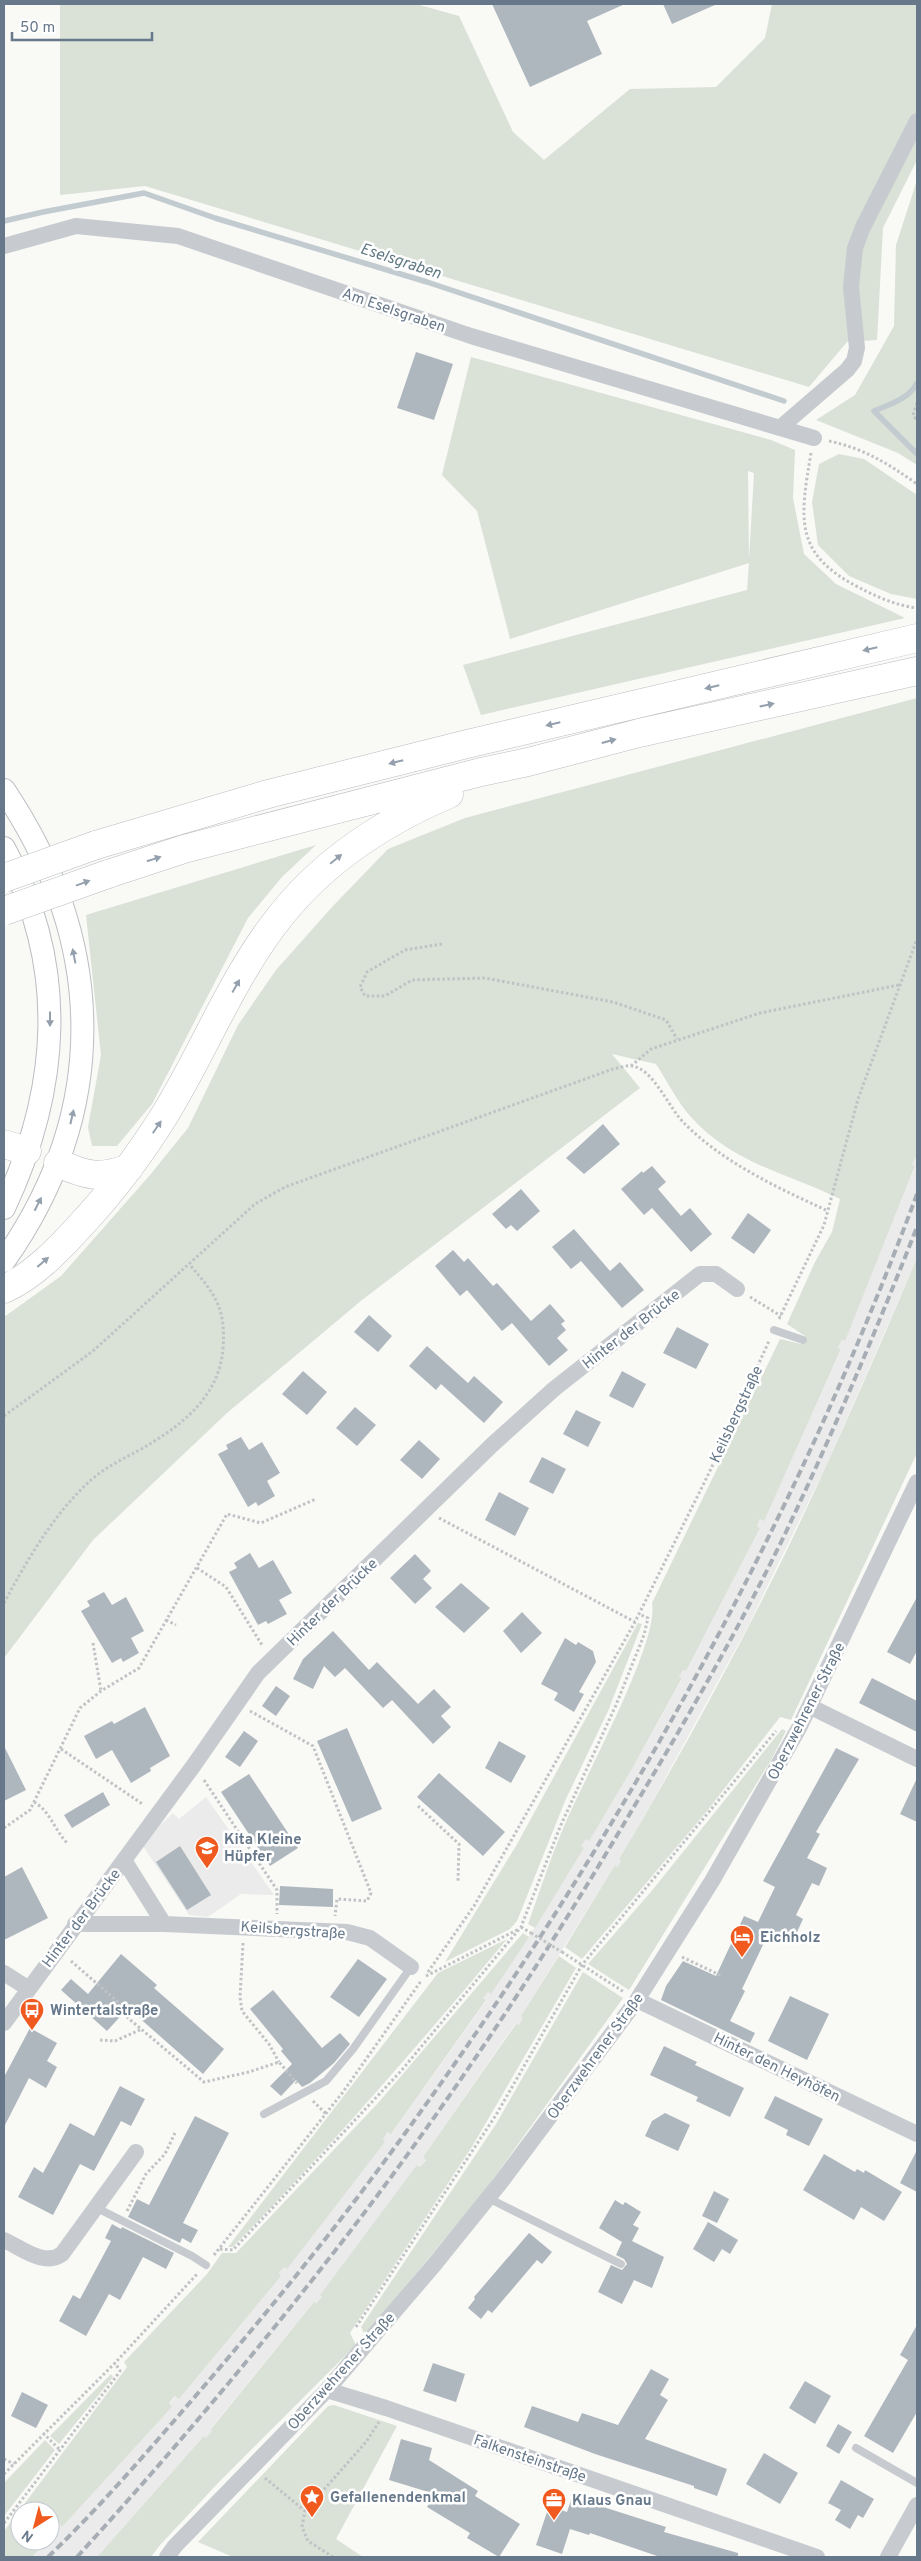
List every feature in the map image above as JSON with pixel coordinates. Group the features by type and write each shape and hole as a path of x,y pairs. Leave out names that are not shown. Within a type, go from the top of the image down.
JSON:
{"highway":[{"path":"4,878 96,845 268,794 467,744 917,638"},
{"path":"4,911 184,849 639,733 917,671"},
{"path":"4,1290 41,1264 65,1242 129,1168 164,1116 259,946 275,922 314,879 362,840 390,822 460,789 528,762"},
{"path":"58,1163 86,1174 100,1176 110,1175 129,1168"}],"main road":[{"path":"4,790 37,843 62,907 77,971 83,1021 80,1075 70,1126 58,1163 26,1228 4,1261"},
{"path":"4,848 33,913 50,996 50,1031 46,1073 35,1126 15,1147 4,1208"},
{"path":"15,1147 58,1163"}],"street":[{"path":"782,427 847,370 854,361 857,348 852,287 856,248 863,227 917,120"},
{"name":"Am Eselsgraben","path":"4,246 76,226 178,236 470,336 814,438"},
{"name":"Hinter der Brücke","path":"4,2023 194,1765 258,1673 424,1510 554,1389 700,1274 716,1274 737,1289"},
{"name":"Oberzwehrener Straße","path":"167,2557 175,2546 327,2390 368,2344 488,2198 637,2000 712,1881 811,1707 917,1482"},
{"path":"811,1707 917,1759"},
{"path":"124,1860 164,1924"},
{"name":"Keilsbergstraße","path":"76,1924 244,1926 334,1932 370,1938 411,1967"},
{"path":"4,1973 29,1989"},
{"name":"Hinter den Heyhöfen","path":"637,2000 917,2134"},
{"path":"4,2240 45,2260 54,2260 62,2254 97,2208 136,2152"},
{"name":"Falkensteinstraße","path":"327,2390 386,2408 817,2557"},
{"path":"888,2557 917,2505"}],"lane":[{"path":"774,1330 803,1340"},
{"path":"264,2114 326,2081 353,2050 411,1967"},
{"path":"488,2198 621,2264"},
{"path":"97,2208 206,2265"},
{"path":"856,2448 917,2483"}],"path":[{"path":"917,403 913,415 917,421"},
{"path":"917,484 880,458 865,451 814,438 803,505 809,546 824,565 846,581 875,596 908,607 917,608"},
{"name":"Keilsbergstraße","path":"521,1927 560,1827 616,1705 644,1634 648,1618 639,1614 709,1473 824,1225 858,1099 917,939"},
{"path":"442,944 405,950 367,972 360,987 365,996 385,996 412,980 485,978 613,1002 666,1020 677,1039"},
{"path":"631,1066 651,1049 760,1013 900,985"},
{"path":"4,1416 93,1351 255,1204 285,1187 613,1069 631,1066 643,1069 683,1122 708,1144 739,1166 828,1211"},
{"path":"4,1603 43,1536 89,1481 106,1467 144,1447 204,1402 216,1380 222,1357 224,1326 218,1300 190,1265"},
{"path":"737,1289 781,1316"},
{"path":"4,1828 30,1810 80,1708 101,1691 139,1668 227,1514 261,1523 316,1499"},
{"path":"424,1510 635,1622"},
{"path":"196,1568 226,1587 272,1661"},
{"path":"166,1620 176,1626"},
{"path":"93,1643 101,1691"},
{"path":"236,1704 313,1746 370,1893 367,1901 337,1899 334,1932"},
{"path":"368,2344 356,2328 496,2115 582,1965 782,1723 799,1728"},
{"path":"61,1750 157,1814"},
{"path":"194,1765 277,1890 278,1928"},
{"path":"34,1802 44,1808 59,1835 67,1842"},
{"path":"418,1806 459,1844 458,1881"},
{"path":"244,1926 240,1997 242,2011 269,2044 279,2062 304,2093 326,2114"},
{"path":"521,1927 621,1990"},
{"path":"446,1965 521,1927"},
{"path":"220,2249 233,2250 284,2198 401,2072 521,1927"},
{"path":"57,1949 124,2008 128,2018 204,2082 249,2072 279,2062"},
{"path":"669,1951 722,1976"},
{"path":"100,2040 115,2041 142,2029"},
{"path":"122,2220 146,2174 165,2154 175,2133"},
{"path":"4,2523 120,2370 115,2363"},
{"path":"332,2557 308,2541 302,2527 305,2511 366,2442 377,2425"},
{"path":"43,2433 60,2450"},
{"path":"4,2459 14,2464"},
{"path":"253,2468 305,2511"}],"shaded area":[{"path":"60,4 416,4 459,16 513,132 544,160 630,89 716,87 765,38 772,4 917,4 917,160 883,228 877,340 847,342 809,387 145,186 60,195"},
{"path":"917,180 917,465 898,453 816,420 855,395 894,326 896,245"},
{"path":"471,357 771,440 795,450 793,498 804,554 836,584 905,618 481,715 463,665 747,590 749,563 510,639 477,511 442,475","holes":["748,471 754,473 749,560"]},
{"path":"839,454 864,459 917,495 917,599 891,594 849,576 818,545 812,502 819,464"},
{"path":"917,698 917,1158 915,1158 912,1165 915,1166 845,1341 842,1339 838,1348 841,1349 764,1521 760,1519 757,1526 760,1528 686,1671 683,1670 679,1677 682,1678 633,1767 589,1841 586,1839 581,1846 584,1848 535,1928 528,1924 555,1848 633,1678 651,1622 652,1603 780,1339 801,1344 805,1336 787,1324 815,1262 832,1232 840,1199 760,1165 724,1145 690,1116 656,1064 612,1054 640,1088 362,1300 227,1413 93,1540 4,1658 4,1317 61,1276 150,1175 188,1128 238,1025 276,970 333,906 388,849 465,818"},
{"path":"316,845 282,877 248,918 152,1104 117,1146 92,1146 88,1127 101,1055 86,915"},
{"path":"915,1157 917,1158 917,1258 827,1464 747,1628 619,1859 622,1861 618,1867 615,1865 521,2016 524,2018 518,2026 515,2024 423,2157 426,2159 420,2167 418,2165 320,2295 322,2297 316,2305 313,2303 211,2428 213,2430 206,2438 204,2436 97,2557 32,2557 39,2551 60,2551 60,2525 62,2527 172,2407 169,2404 176,2396 179,2399 281,2276 279,2274 284,2266 287,2268 385,2142 383,2139 389,2132 392,2133 486,2001 483,1998 488,1992 491,1993 537,1924 584,1848 581,1846 586,1839 589,1840 633,1767 682,1679 679,1677 683,1670 686,1671 760,1528 757,1526 760,1519 764,1520 841,1350 838,1348 842,1339 845,1340 915,1167 912,1165"},
{"path":"917,1258 917,1453 791,1720 780,1717 707,1811 582,1959 565,1947 615,1865 618,1867 621,1861 619,1859 705,1708 766,1593 836,1443"},
{"path":"638,1623 642,1624 608,1711 565,1801 517,1921 510,1929 445,1962 516,1846"},
{"path":"782,1729 786,1731 771,1760 629,1990 588,1964 650,1893"},
{"name":"Kita Kleine Hüpfer","path":"206,1797 274,1895 241,1894 208,1917 189,1915 141,1843 173,1813 179,1819"},
{"path":"523,1933 529,1937 491,1994 488,1992 483,1998 486,2000 391,2134 388,2132 383,2139 385,2142 287,2269 284,2267 279,2273 281,2276 179,2399 175,2396 169,2403 172,2407 62,2527 60,2525 60,2501 26,2501 127,2367 124,2362 207,2274 222,2253 236,2253 379,2102"},
{"path":"507,1939 441,2018 339,2134 233,2247 228,2247 438,1973"},
{"path":"559,1956 576,1968 473,2145 350,2333 356,2345 220,2481 151,2557 97,2557 204,2436 206,2438 212,2431 211,2429 314,2302 316,2304 322,2297 320,2295 417,2165 420,2167 426,2160 423,2157 516,2024 519,2025 523,2018 521,2016"},
{"path":"583,1972 623,1998 486,2189 365,2335 361,2327 496,2124"},
{"path":"111,2374 113,2377 59,2444 50,2436"},
{"path":"334,2405 397,2426 336,2539 363,2557 233,2557 198,2542 328,2406"},
{"path":"45,2440 55,2450 16,2501 10,2501 10,2508 4,2516 4,2483"},
{"path":"10,2523 10,2551 38,2551 32,2557 4,2557 4,2531"}],"building":[{"path":"492,4 625,4 587,21 602,54 530,87"},
{"path":"663,4 717,4 672,24"},
{"path":"416,352 453,364 434,420 397,408"},
{"path":"603,1124 620,1144 584,1174 566,1158"},
{"path":"652,1166 666,1182 658,1189 681,1216 690,1208 712,1234 691,1252 652,1208 644,1215 621,1189 642,1171 643,1173"},
{"path":"521,1189 540,1211 517,1231 511,1225 506,1229 492,1214"},
{"path":"748,1213 771,1230 754,1254 731,1238"},
{"path":"574,1229 610,1271 620,1262 644,1290 622,1308 581,1261 571,1269 552,1247"},
{"path":"453,1250 464,1262 468,1258 493,1286 497,1283 531,1321 550,1304 565,1321 561,1324 566,1330 557,1338 568,1350 549,1366 512,1323 502,1331 467,1290 460,1296 435,1266"},
{"path":"369,1315 392,1336 378,1352 354,1332"},
{"path":"677,1327 709,1344 696,1369 663,1353"},
{"path":"427,1346 468,1383 474,1376 503,1402 484,1423 441,1384 436,1390 409,1366"},
{"path":"303,1371 327,1392 307,1415 282,1394"},
{"path":"622,1371 646,1384 633,1408 609,1396"},
{"path":"355,1407 376,1425 357,1446 336,1428"},
{"path":"576,1410 601,1422 588,1447 563,1434"},
{"path":"241,1437 249,1450 262,1442 280,1473 267,1481 275,1496 258,1506 256,1502 248,1507 218,1454 228,1449 226,1445"},
{"path":"419,1440 440,1459 422,1479 400,1460"},
{"path":"542,1457 566,1469 553,1494 529,1482"},
{"path":"499,1492 529,1508 515,1536 485,1520"},
{"path":"250,1553 259,1568 273,1560 292,1593 279,1600 287,1614 268,1624 266,1621 258,1625 229,1572 237,1568 234,1563"},
{"path":"415,1554 431,1571 423,1579 432,1588 415,1604 390,1578"},
{"path":"461,1583 490,1608 464,1633 435,1607"},
{"path":"104,1592 112,1605 126,1597 144,1631 131,1638 139,1653 123,1662 121,1658 112,1663 81,1611 90,1606 87,1601"},
{"path":"917,1597 917,1651 910,1664 887,1652"},
{"path":"522,1612 542,1633 521,1653 503,1631"},
{"path":"333,1631 369,1670 377,1662 418,1704 434,1689 451,1707 441,1716 451,1727 433,1744 392,1700 383,1708 345,1668 335,1677 324,1666 313,1689 293,1679 303,1659"},
{"path":"565,1638 576,1645 578,1642 593,1651 596,1662 579,1692 584,1694 574,1712 554,1700 558,1693 541,1684"},
{"path":"872,1678 917,1701 917,1732 859,1703"},
{"path":"276,1686 290,1696 276,1716 262,1706"},
{"path":"145,1707 170,1756 150,1768 151,1771 131,1783 112,1750 96,1759 84,1736 112,1721 114,1724"},
{"path":"347,1728 382,1809 352,1822 317,1741"},
{"path":"244,1731 258,1741 240,1767 225,1757"},
{"path":"499,1741 526,1756 511,1783 485,1768"},
{"path":"4,1746 26,1790 4,1801"},
{"path":"836,1748 859,1759 816,1832 820,1834 807,1858 827,1868 819,1886 812,1883 796,1915 803,1919 793,1941 770,1930 742,1989 745,1991 730,2021 755,2033 750,2043 661,2000 666,1986 683,1961 716,1976 744,1916 758,1922 775,1887 763,1881"},
{"path":"439,1773 505,1832 483,1856 417,1797"},
{"path":"249,1774 298,1848 270,1866 221,1792"},
{"path":"917,1778 917,1822 900,1814"},
{"path":"103,1792 110,1805 72,1828 64,1815"},
{"path":"180,1846 211,1895 187,1910 156,1862"},
{"path":"22,1867 48,1918 4,1940 4,1877"},
{"path":"280,1886 333,1889 333,1907 279,1905"},
{"path":"121,1954 157,1985 154,1988 224,2049 203,2074 128,2008 107,2031 61,1990 71,1979 88,1994"},
{"path":"358,1959 387,1979 359,2017 330,1997"},
{"path":"273,1990 322,2048 340,2033 350,2044 334,2063 310,2083 302,2087 296,2080 281,2096 270,2086 292,2064 281,2051 283,2049 250,2009"},
{"path":"790,1996 829,2014 807,2060 768,2041"},
{"path":"30,2028 57,2043 47,2061 57,2067 46,2088 29,2078 4,2127 4,2077"},
{"path":"664,2046 697,2062 695,2065 744,2088 730,2117 696,2101 698,2097 650,2075"},
{"path":"120,2086 145,2099 131,2126 121,2121 94,2171 80,2164 53,2215 18,2197 34,2167 43,2173 70,2123 94,2136"},
{"path":"775,2096 823,2119 809,2146 786,2135 788,2130 764,2118"},
{"path":"665,2113 690,2125 678,2151 645,2136 652,2121"},
{"path":"195,2116 229,2133 183,2223 198,2230 191,2243 182,2238 180,2243 128,2217 137,2199 149,2205"},
{"path":"917,2150 917,2192 900,2183"},
{"path":"824,2154 855,2172 857,2169 864,2173 865,2170 902,2192 884,2221 861,2207 854,2220 803,2190"},
{"path":"714,2191 729,2199 717,2223 702,2216"},
{"path":"615,2200 623,2205 625,2202 641,2212 633,2225 639,2228 632,2241 664,2257 652,2288 634,2280 622,2304 598,2292 611,2265 622,2270 627,2264 624,2259 616,2255 622,2242 599,2228"},
{"path":"708,2222 738,2240 730,2254 722,2249 714,2262 693,2249"},
{"path":"112,2224 121,2229 122,2227 174,2253 166,2269 143,2257 120,2300 109,2294 86,2336 59,2321 73,2295 80,2299 111,2241 105,2238"},
{"path":"529,2233 552,2252 542,2264 537,2260 492,2313 488,2310 481,2319 468,2308 475,2299 474,2297"},
{"path":"917,2325 917,2412 893,2453 864,2436 908,2360 900,2355"},
{"path":"433,2363 465,2374 456,2402 423,2391"},
{"path":"651,2369 669,2379 660,2395 668,2400 645,2439 727,2469 717,2496 694,2488 694,2486 595,2454 524,2427 532,2406 578,2422 582,2413 618,2425"},
{"path":"805,2381 831,2396 815,2424 789,2408"},
{"path":"22,2392 48,2405 36,2428 11,2416"},
{"path":"838,2424 852,2432 839,2454 826,2446"},
{"path":"401,2439 432,2448 429,2460 478,2491 475,2496 520,2524 499,2557 467,2538 470,2533 427,2507 435,2494 389,2480"},
{"path":"764,2453 798,2473 780,2504 746,2484"},
{"path":"841,2480 874,2499 863,2518 858,2515 850,2529 835,2520 841,2510 828,2503"},
{"path":"572,2497 666,2527 664,2532 738,2553 738,2557 660,2557 590,2533 589,2535 570,2529 562,2554 536,2545 549,2506 567,2512"}],"waterway":[{"name":"Eselsgraben","path":"4,221 144,193 215,218 427,282 784,401"},
{"name":"Eselsgraben","path":"917,383 914,389 904,397 874,411 917,454"}],"railway":[{"path":"48,2557 102,2502 252,2330 357,2198 442,2082 524,1962 601,1841 674,1716 742,1589 806,1460 864,1328 917,1194"},
{"path":"77,2557 211,2405 338,2247 456,2086 566,1919 694,1705 768,1569 837,1420 917,1227"}],"place":[{"name":"Kita Kleine Hüpfer","path":"207,1869"},
{"name":"Eichholz","path":"742,1958"},
{"name":"Wintertalstraße","path":"32,2031"},
{"name":"Gefallenendenkmal","path":"312,2518"},
{"name":"Klaus Gnau","path":"554,2521"}]}
